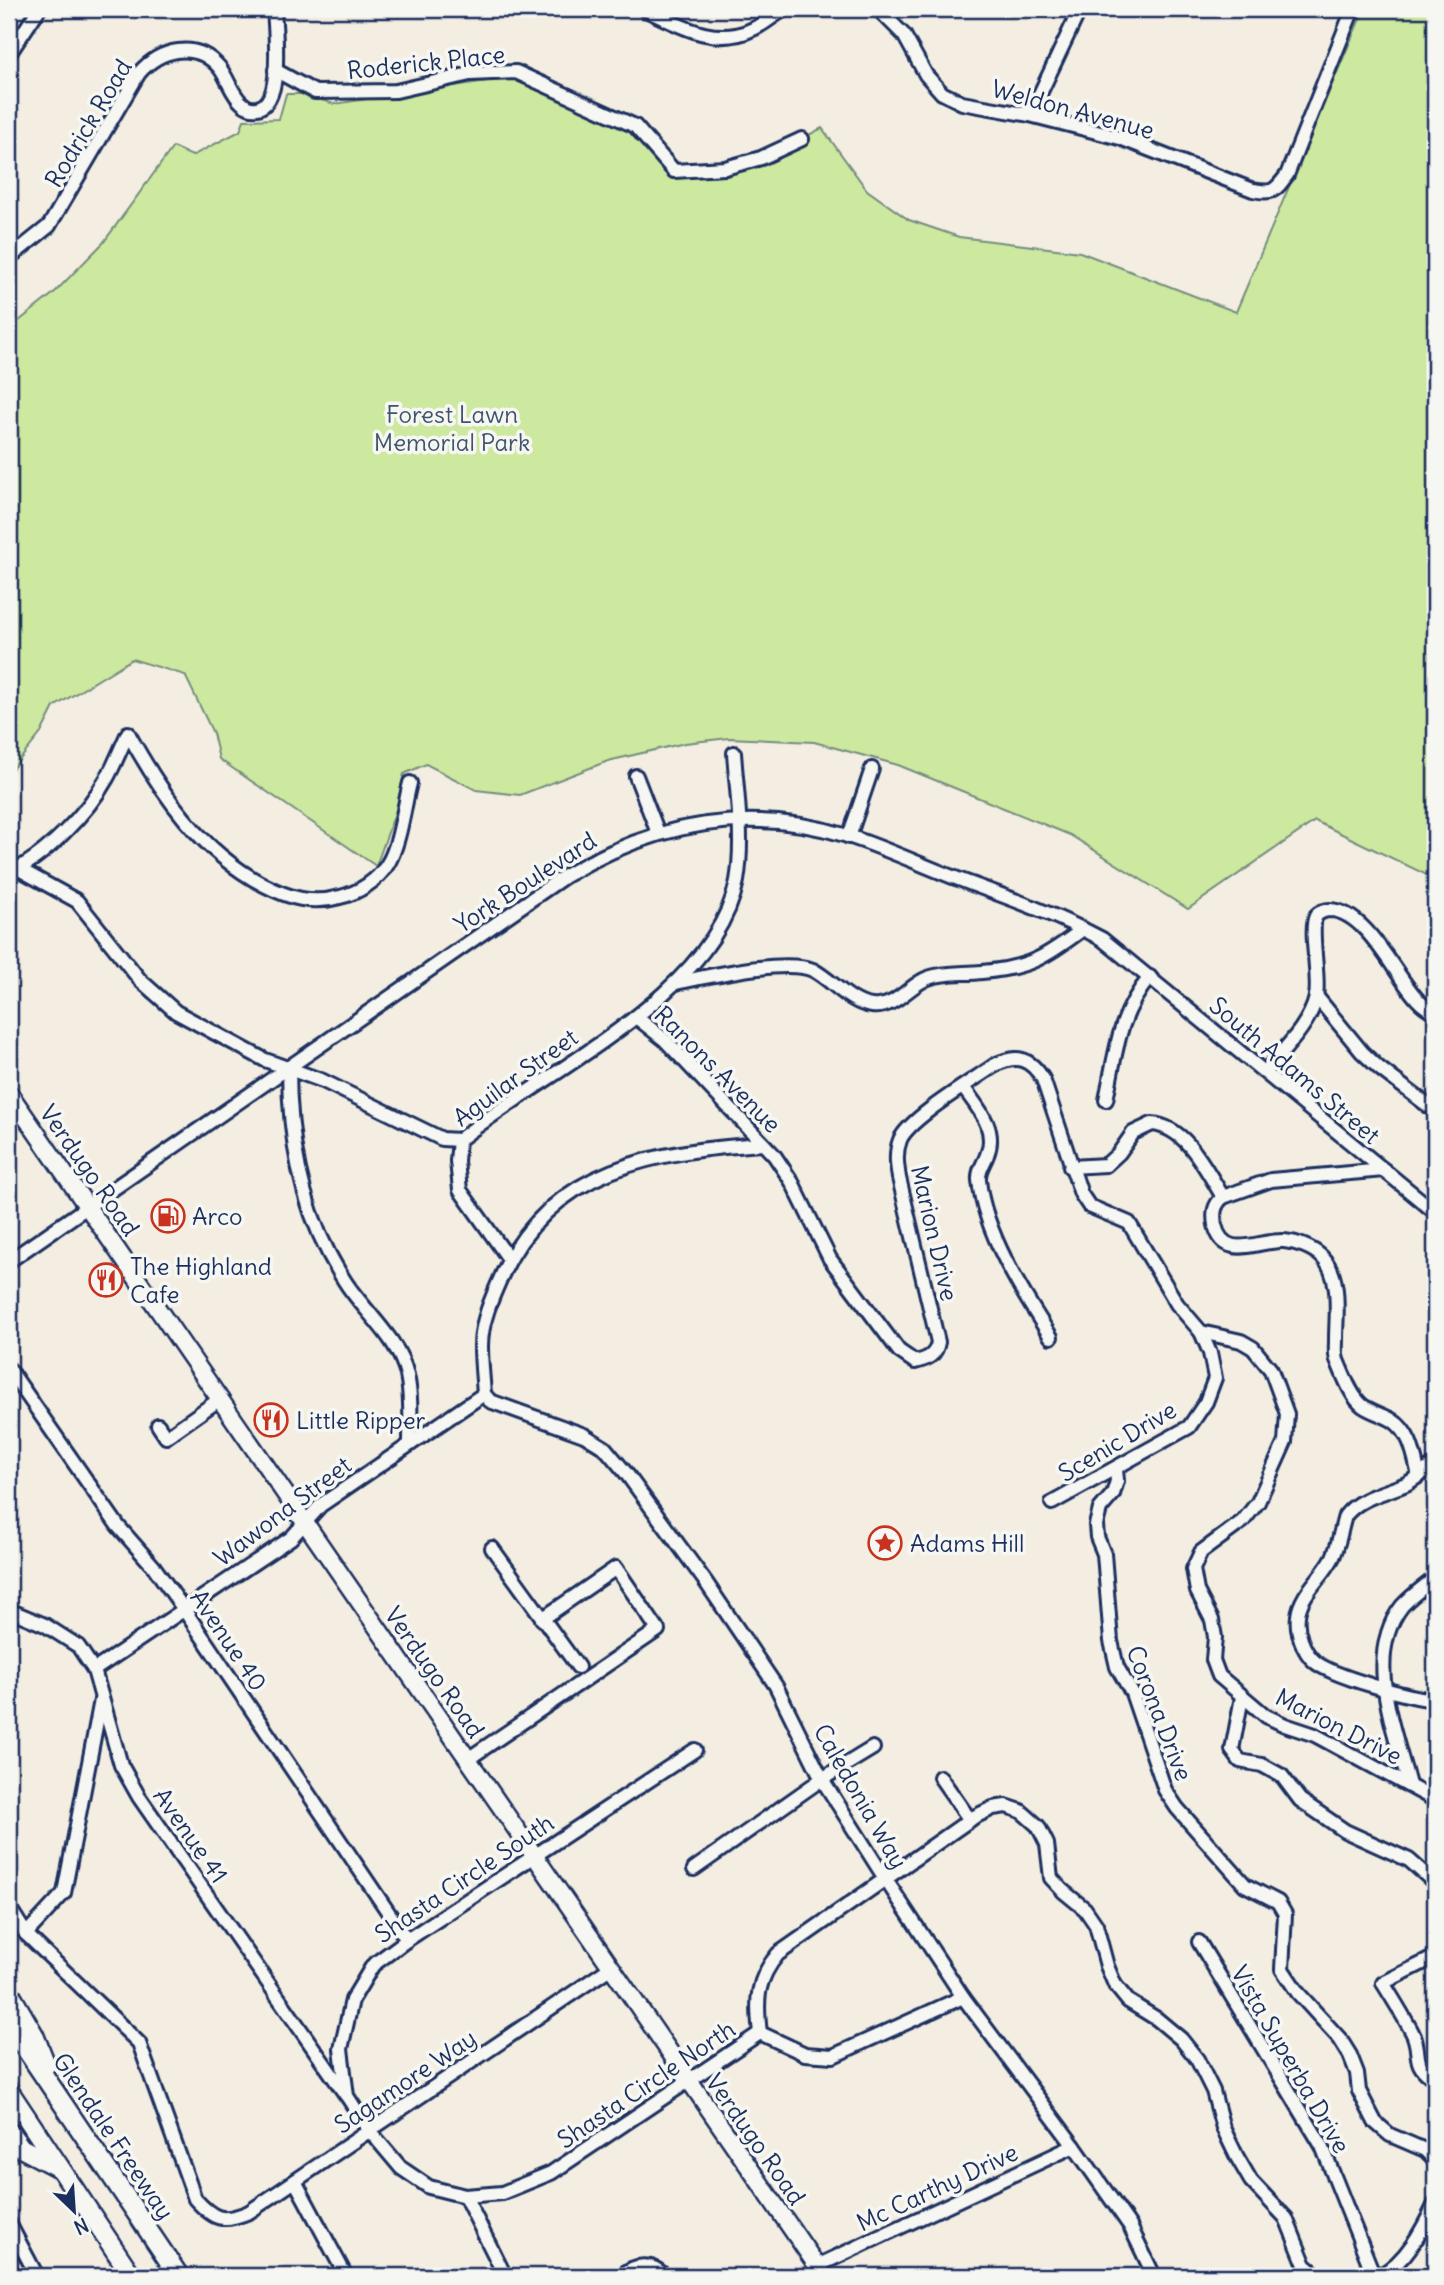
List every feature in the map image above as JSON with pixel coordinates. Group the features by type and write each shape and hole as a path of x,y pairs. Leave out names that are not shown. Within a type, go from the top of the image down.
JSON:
{"highway":[{"path":"9,1992 34,2035 60,2101"},
{"name":"Glendale Freeway","path":"9,2024 179,2276"},
{"path":"9,2091 132,2276"},
{"path":"9,2132 20,2148 60,2168"}],"main road":[{"name":"Verdugo Road","path":"9,1093 821,2271"}],"street":[{"path":"9,53 39,9"},
{"name":"Rodrick Road","path":"9,258 49,226 139,73 150,61 165,54 183,51 207,57 218,67 241,103 250,108 258,108 272,98 275,70 274,9"},
{"path":"644,9 713,38 736,36 754,29 786,9"},
{"name":"Weldon Avenue","path":"878,9 904,35 926,75 942,93 962,103 1030,115 1120,138 1253,190 1266,192 1276,190 1287,175 1353,9"},
{"path":"1030,115 1080,9"},
{"name":"Roderick Place","path":"275,70 315,92 396,91 470,74 516,72 635,126 674,171 725,167 761,158 802,139"},
{"path":"410,783 396,843 387,865 365,887 351,895 309,901 286,896 227,862 196,833 150,774 128,733 107,778 85,810 53,842 14,871 77,901 140,980 176,1012 265,1060 358,1097 442,1139 459,1140"},
{"name":"Ranons Avenue","path":"734,753 738,822 737,879 728,914 675,983 636,1017 665,1040 774,1155 792,1182 830,1259 899,1351 915,1362"},
{"path":"849,837 872,769"},
{"path":"636,776 658,833"},
{"name":"York Boulevard","path":"9,1261 565,876 594,859 658,833 705,824 738,822 788,824 849,837 1083,929 1129,959"},
{"path":"1265,1072 1301,1028 1312,1010 1318,979 1313,929 1316,916 1327,910 1343,912 1361,925 1419,1002 1435,1013"},
{"path":"675,983 776,966 795,966 811,970 858,1001 870,1006 884,1006 926,979 940,975 1021,967 1037,961 1083,929"},
{"name":"South Adams Street","path":"1129,959 1435,1212"},
{"path":"1106,1100 1125,1015 1137,992 1150,977"},
{"path":"1316,996 1379,1068 1435,1111"},
{"name":"Aguilar Street","path":"509,1259 460,1190 457,1161 459,1140 636,1017"},
{"name":"Marion Drive","path":"915,1362 932,1356 937,1350 938,1342 896,1160 901,1138 919,1119 963,1087 1008,1059 1022,1059 1036,1067 1043,1079 1070,1167 1089,1206 1129,1223 1177,1304 1201,1332 1241,1341 1253,1348 1271,1370 1287,1414 1285,1442 1258,1502 1243,1521 1201,1552 1193,1569 1198,1591 1212,1620 1215,1637 1213,1660 1219,1676 1266,1716 1315,1735 1435,1800"},
{"path":"289,1068 289,1096 299,1177 328,1252 348,1286 397,1350 406,1373 411,1399 410,1444"},
{"path":"963,1087 987,1121 991,1138 988,1154 978,1177 987,1217 1014,1280 1051,1337"},
{"path":"1070,1167 1105,1165 1119,1153 1133,1133 1153,1124 1163,1125 1185,1140 1223,1197"},
{"path":"484,1394 481,1345 484,1323 495,1291 509,1259 523,1238 557,1201 594,1178 622,1167 715,1147 763,1144"},
{"path":"1384,1170 1271,1180 1223,1197 1217,1203 1213,1215 1218,1234 1227,1243 1238,1247 1282,1241 1306,1246 1323,1258 1333,1274 1336,1297 1335,1357 1361,1405 1391,1420 1408,1437 1419,1476"},
{"name":"Scenic Drive","path":"1052,1503 1189,1427 1206,1402 1215,1378 1210,1353 1201,1332"},
{"name":"Avenue 40","path":"9,1369 118,1525 154,1567 183,1608 407,1940"},
{"name":"Wawona Street","path":"94,1670 290,1538 321,1505 484,1394"},
{"name":"Caledonia Way","path":"484,1394 491,1401 584,1435 605,1448 626,1473 705,1581 776,1686 822,1780 886,1880 963,1997 1130,2226 1154,2276"},
{"path":"158,1426 166,1437 220,1399"},
{"path":"1435,1464 1419,1476 1359,1503 1345,1516 1334,1555 1309,1591 1297,1617 1302,1643 1314,1661 1359,1681 1435,1700"},
{"name":"Corona Drive","path":"1116,1469 1118,1480 1114,1494 1100,1509 1096,1525 1097,1537 1104,1554 1111,1641 1117,1667 1132,1693 1165,1790 1177,1808 1245,1885 1278,1902 1285,1914 1282,1969 1298,1993 1340,2039 1350,2054 1357,2073 1359,2091 1375,2122 1390,2135 1425,2150 1435,2160"},
{"path":"492,1548 578,1667"},
{"path":"468,1759 658,1630 616,1568 542,1619"},
{"path":"1409,1785 1385,1687 1386,1647 1394,1621 1412,1596 1435,1578"},
{"name":"Avenue 41","path":"9,1610 46,1625 78,1646 94,1670 121,1765 139,1797 347,2096"},
{"path":"9,1907 26,1934 64,1893 102,1696"},
{"path":"1242,1697 1232,1750 1240,1761 1262,1765 1282,1776 1300,1800 1345,1831 1409,1860 1435,1883"},
{"path":"694,1869 873,1748"},
{"name":"Shasta Circle South","path":"369,2130 347,2096 341,2049 352,2000 373,1965 695,1750"},
{"path":"940,1777 970,1820"},
{"name":"Shasta Circle North","path":"369,2130 401,2168 429,2187 465,2196 502,2193 551,2173 760,2033 757,2010 759,1988 766,1968 778,1954 970,1820 993,1808 1006,1806 1021,1811 1038,1826 1046,1844 1051,1878 1085,1909 1097,1925 1107,1966 1115,1985 1128,2001 1157,2019 1181,2039 1197,2059 1213,2091 1223,2128 1237,2157 1251,2181 1286,2218 1305,2265 1318,2276"},
{"name":"Sagamore Way","path":"26,1934 139,2043 195,2199 207,2212 220,2218 232,2219 249,2212 610,1968"},
{"name":"Vista Superba Drive","path":"1199,1942 1322,2146 1376,2276"},
{"path":"1435,1957 1383,1983 1414,2036 1416,2057 1424,2073 1435,2079"},
{"path":"760,2033 805,2054 833,2056 963,1997"},
{"name":"Mc Carthy Drive","path":"821,2271 1074,2146"},
{"path":"295,2181 346,2276"},
{"path":"465,2196 505,2276"},
{"path":"1376,2276 1392,2269 1409,2250 1435,2204"},
{"path":"9,2223 34,2274"},
{"path":"622,2276 634,2267 647,2266 659,2270 664,2276"}],"green space":[{"name":"Forest Lawn Memorial Park","path":"1364,9 1435,9 1435,879 1315,821 1188,909 1070,835 898,765 814,742 729,738 685,743 608,761 520,795 476,790 426,764 404,774 396,810 376,866 219,759 213,733 185,675 132,659 54,707 41,733 9,773 9,329 54,293 103,243 173,147 192,156 240,131 244,120 279,119 286,94 302,94 334,104 514,77 634,129 653,155 694,172 776,152 822,128 867,190 909,220 959,237 1080,252 1236,312"}],"place":[{"name":"Arco","path":"168,1216"},
{"name":"The Highland Cafe","path":"106,1280"},
{"name":"Little Ripper","path":"271,1420"},
{"name":"Adams Hill","path":"885,1543"}]}
